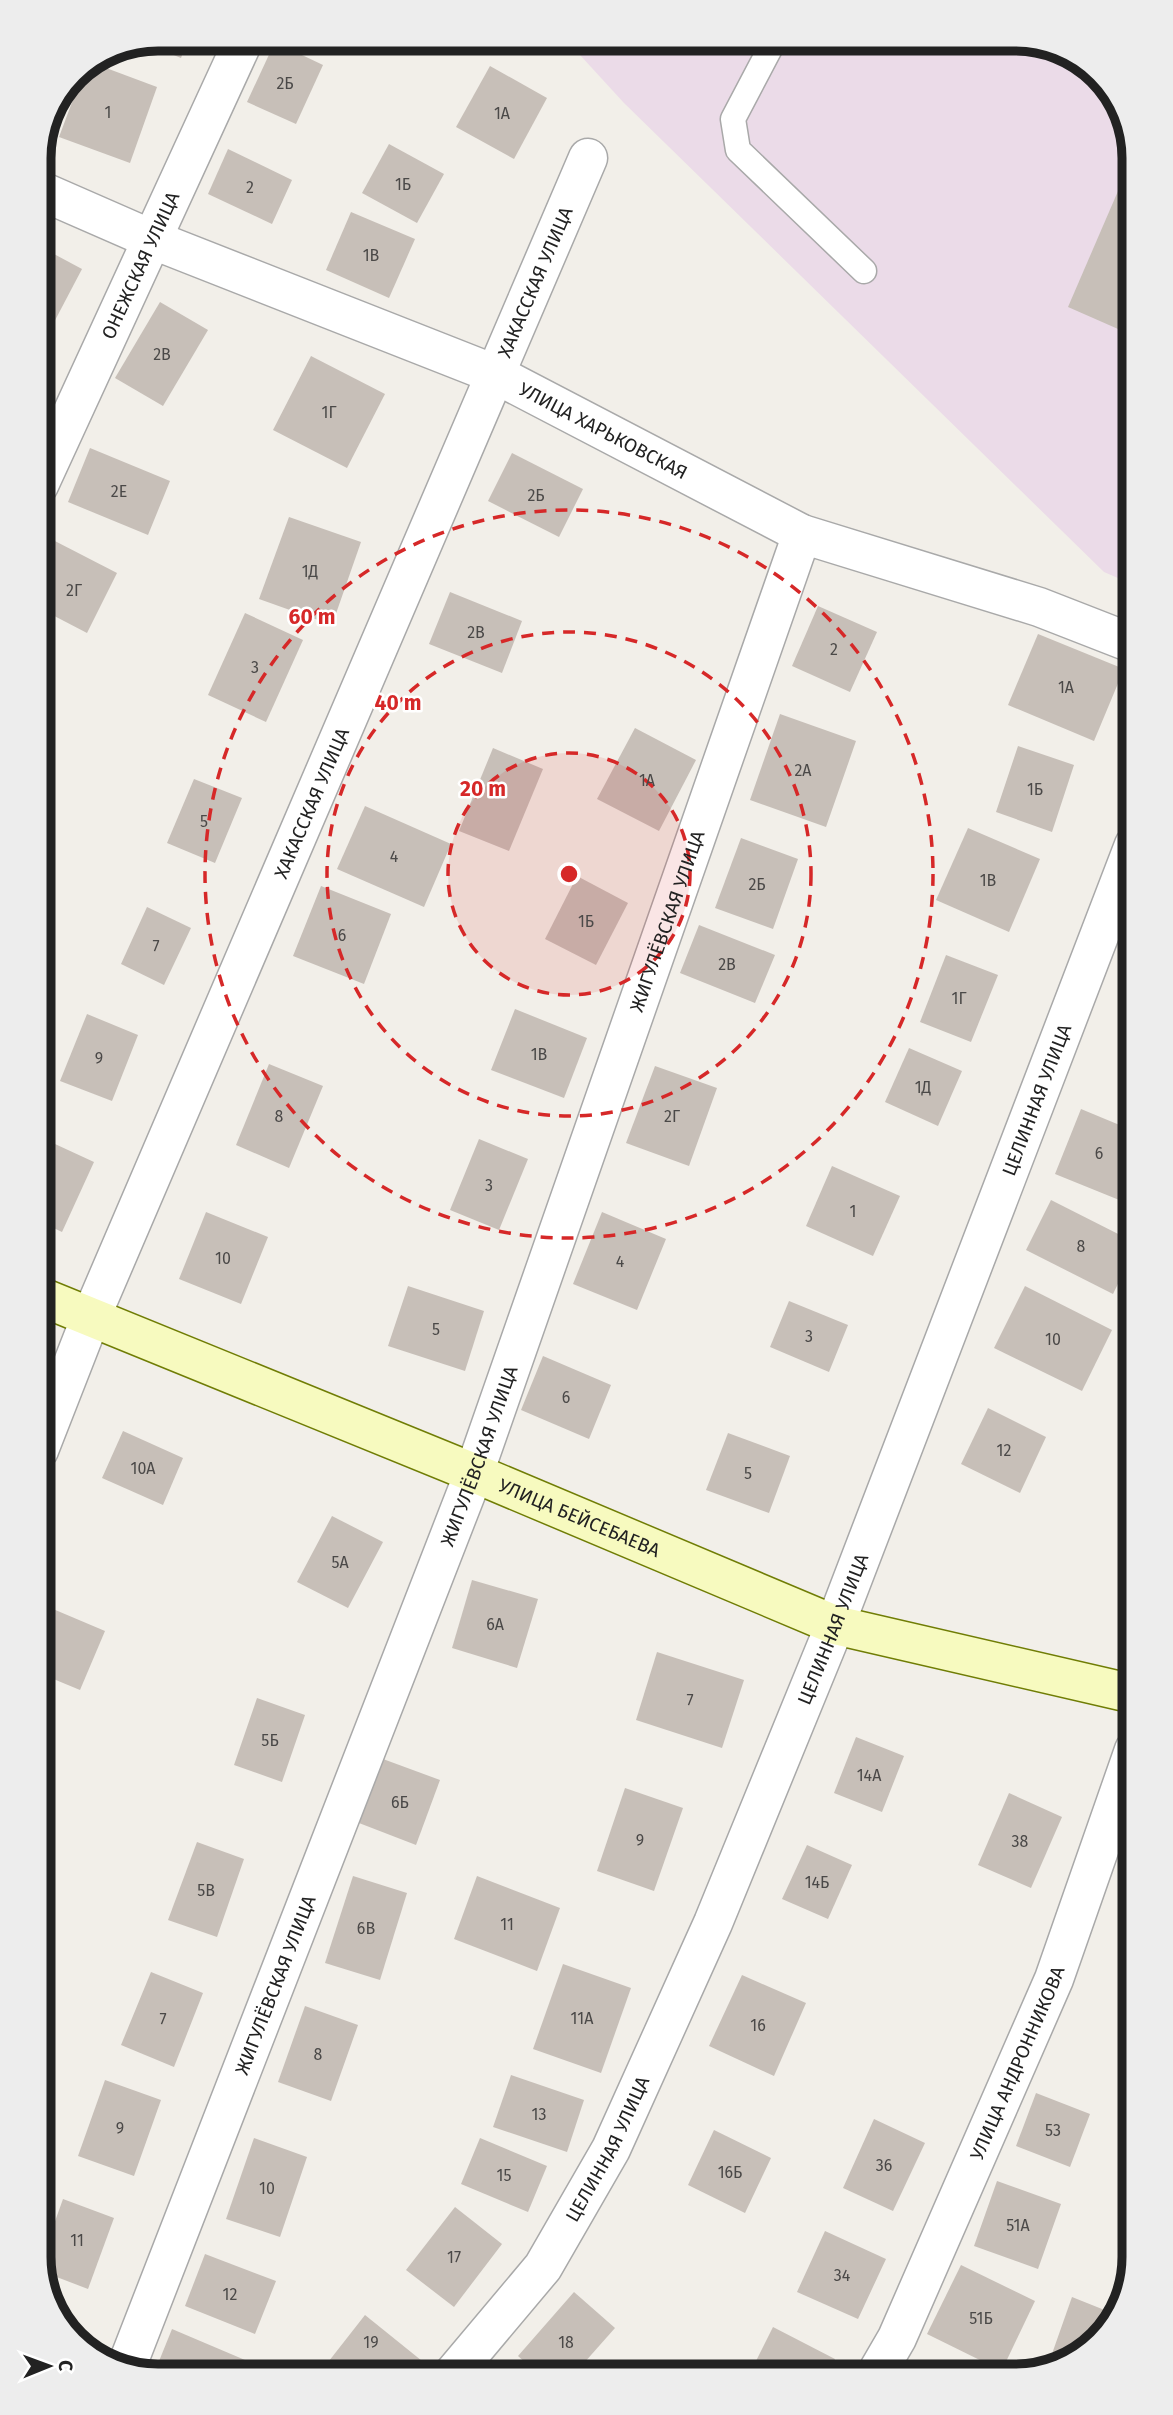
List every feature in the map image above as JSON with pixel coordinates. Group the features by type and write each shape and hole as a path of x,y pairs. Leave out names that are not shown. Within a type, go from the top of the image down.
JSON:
{"street":[{"name":"ОНЕЖСКАЯ УЛИЦА","path":"51,459 239,51"},
{"name":"ХАКАССКАЯ УЛИЦА","path":"51,1420 91,1317 588,158"},
{"name":"УЛИЦА ХАРЬКОВСКАЯ","path":"51,195 151,239 497,375 802,534 1039,607 1122,639"},
{"name":"ЖИГУЛЁВСКАЯ УЛИЦА","path":"128,2360 474,1473 802,534"},
{"name":"ЦЕЛИННАЯ УЛИЦА","path":"462,2364 543,2267 611,2149 713,1923 835,1625 1122,879"},
{"name":"УЛИЦА БЕЙСЕБАЕВА","path":"51,1301 474,1473 835,1625 1122,1691"},
{"name":"УЛИЦА АНДРОННИКОВА","path":"883,2364 897,2339 1054,1979 1122,1787"}],"lane":[{"path":"769,51 733,119 738,150 864,271"}],"shaded area":[{"path":"576,51 1022,51 1050,56 1075,69 1091,82 1108,104 1114,117 1122,158 1122,580 1104,572 624,103"}],"building":[{"path":"164,51 184,51 181,58"},
{"path":"271,51 294,51 323,65 296,124 247,102"},
{"path":"490,66 547,98 514,159 456,127"},
{"path":"102,67 157,87 130,163 59,137 78,87"},
{"path":"389,144 444,174 417,223 362,193"},
{"path":"228,149 292,180 272,224 208,194"},
{"path":"1122,182 1122,331 1068,307"},
{"path":"351,212 415,239 389,298 326,270"},
{"path":"51,252 82,269 51,328"},
{"path":"160,302 208,330 163,406 115,378"},
{"path":"311,356 385,394 347,468 273,430"},
{"path":"90,448 170,481 148,535 68,502"},
{"path":"512,453 583,489 559,537 488,501"},
{"path":"289,517 361,542 332,625 259,599"},
{"path":"51,539 117,573 87,633 51,614"},
{"path":"450,592 522,621 502,673 429,644"},
{"path":"818,606 877,632 850,692 792,666"},
{"path":"245,613 303,640 266,722 208,695"},
{"path":"1038,634 1122,668 1094,741 1008,705"},
{"path":"780,714 856,741 826,827 750,800"},
{"path":"635,728 696,760 659,831 597,799"},
{"path":"1018,746 1074,765 1052,832 996,812"},
{"path":"493,748 543,769 509,851 459,831"},
{"path":"194,779 242,798 215,863 167,843"},
{"path":"365,806 451,844 424,907 337,869"},
{"path":"968,828 1040,859 1009,932 936,900"},
{"path":"741,838 798,859 773,929 715,908"},
{"path":"577,876 628,903 596,965 545,939"},
{"path":"321,886 391,914 364,984 293,956"},
{"path":"147,907 191,928 164,985 121,964"},
{"path":"699,925 775,955 755,1003 680,973"},
{"path":"946,955 998,975 971,1042 920,1022"},
{"path":"515,1009 587,1038 564,1098 491,1070"},
{"path":"87,1014 138,1035 112,1101 60,1081"},
{"path":"909,1048 962,1071 938,1126 885,1102"},
{"path":"269,1064 323,1086 289,1168 236,1145"},
{"path":"655,1066 717,1088 689,1166 626,1143"},
{"path":"1081,1109 1122,1126 1122,1201 1055,1174"},
{"path":"479,1139 528,1159 499,1230 450,1210"},
{"path":"51,1142 94,1162 62,1232 51,1227"},
{"path":"832,1166 900,1196 873,1256 806,1226"},
{"path":"1051,1200 1122,1236 1122,1276 1113,1294 1026,1250"},
{"path":"206,1212 268,1237 241,1304 179,1279"},
{"path":"602,1212 666,1239 637,1310 573,1284"},
{"path":"408,1286 484,1311 465,1371 388,1346"},
{"path":"1025,1286 1112,1330 1082,1391 994,1348"},
{"path":"789,1301 848,1325 829,1372 770,1347"},
{"path":"543,1356 611,1385 589,1439 521,1410"},
{"path":"988,1408 1046,1437 1020,1493 961,1464"},
{"path":"123,1431 183,1458 163,1505 102,1478"},
{"path":"728,1433 790,1456 769,1513 706,1490"},
{"path":"332,1516 383,1542 348,1608 297,1582"},
{"path":"472,1580 538,1599 517,1668 452,1648"},
{"path":"53,1609 105,1631 80,1690 51,1678"},
{"path":"657,1652 744,1680 722,1748 636,1720"},
{"path":"257,1698 305,1715 282,1782 234,1765"},
{"path":"856,1737 904,1756 882,1812 834,1793"},
{"path":"383,1759 440,1780 416,1845 359,1823"},
{"path":"625,1788 683,1808 654,1891 597,1871"},
{"path":"1009,1793 1062,1817 1031,1888 978,1865"},
{"path":"197,1842 244,1859 217,1937 168,1920"},
{"path":"807,1845 852,1865 828,1919 782,1899"},
{"path":"353,1876 407,1893 380,1980 325,1963"},
{"path":"477,1876 560,1908 537,1971 454,1939"},
{"path":"563,1964 631,1988 601,2073 533,2049"},
{"path":"151,1972 203,1993 174,2067 121,2045"},
{"path":"742,1975 806,2003 774,2076 709,2046"},
{"path":"305,2006 358,2025 331,2101 278,2082"},
{"path":"511,2075 584,2100 567,2152 493,2127"},
{"path":"105,2080 161,2100 134,2176 78,2156"},
{"path":"1036,2093 1090,2114 1070,2167 1016,2146"},
{"path":"874,2119 925,2143 893,2211 843,2188"},
{"path":"714,2130 771,2158 745,2213 688,2185"},
{"path":"254,2138 307,2157 280,2237 226,2219"},
{"path":"480,2138 547,2166 528,2212 461,2184"},
{"path":"997,2181 1061,2204 1038,2269 974,2246"},
{"path":"63,2199 114,2218 88,2289 53,2276 51,2232"},
{"path":"455,2207 502,2244 454,2307 406,2270"},
{"path":"825,2231 886,2259 858,2319 797,2292"},
{"path":"205,2254 276,2281 255,2334 185,2306"},
{"path":"961,2265 1035,2301 1005,2364 988,2364 927,2334"},
{"path":"574,2292 615,2328 583,2364 527,2364 518,2356"},
{"path":"1072,2297 1107,2311 1086,2338 1069,2350 1051,2358"},
{"path":"365,2315 426,2364 327,2364"},
{"path":"773,2327 835,2359 833,2364 754,2364"},
{"path":"172,2329 245,2360 243,2364 158,2364"}]}
